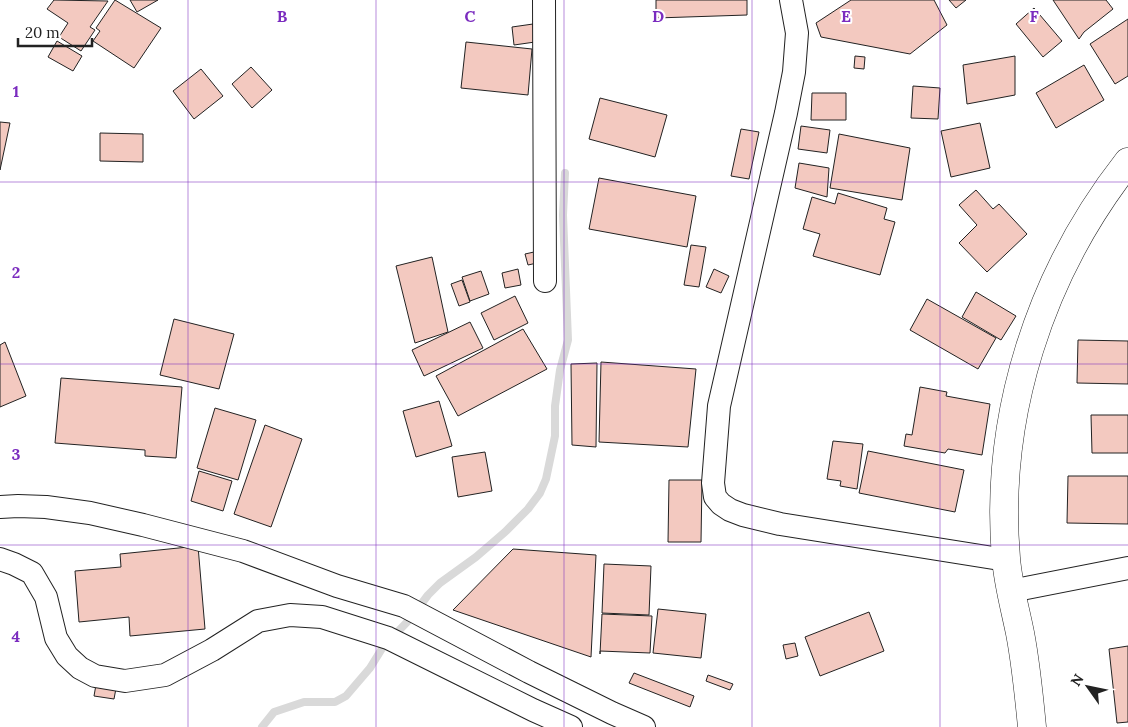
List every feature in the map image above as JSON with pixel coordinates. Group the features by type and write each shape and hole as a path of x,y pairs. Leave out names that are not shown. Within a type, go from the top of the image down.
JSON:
{"street":[{"path":"544,0 545,281"},
{"path":"790,0 796,33 794,72 719,406 713,483 715,497 730,510 780,524 1006,560"},
{"path":"1032,727 1020,634 1006,560 1003,500 1006,453 1017,390 1031,339 1051,289 1084,226 1128,162"},
{"path":"0,507 46,507 90,513 243,551 337,586 404,606 470,642 644,727"},
{"path":"0,559 32,573 46,597 56,638 67,656 80,668 95,676 125,681 165,675 212,650 258,621 290,615 322,617 388,638 571,727"},
{"path":"1011,591 1128,568"}],"building":[{"path":"54,0 108,1 90,27 95,30 81,51 59,37 68,23 47,9"},
{"path":"115,0 161,28 134,68 93,41 100,31 96,28"},
{"path":"130,0 158,0 137,12"},
{"path":"656,0 747,0 747,15 656,18"},
{"path":"851,0 934,0 947,25 910,54 821,37 816,23"},
{"path":"949,0 966,0 956,8"},
{"path":"1053,0 1106,0 1113,9 1084,32 1079,39"},
{"path":"1034,8 1062,41 1043,57 1016,24"},
{"path":"1128,19 1128,76 1115,84 1090,44"},
{"path":"533,24 535,42 514,45 512,27"},
{"path":"57,41 82,56 73,71 48,57"},
{"path":"466,42 532,49 528,95 461,88"},
{"path":"855,56 865,57 864,69 854,68"},
{"path":"1015,56 1015,95 967,104 963,65"},
{"path":"1084,65 1104,100 1056,128 1036,93"},
{"path":"251,67 272,90 252,108 232,84"},
{"path":"201,69 223,96 194,119 173,91"},
{"path":"913,86 940,88 938,119 911,118"},
{"path":"812,93 846,93 846,120 811,120"},
{"path":"600,98 667,115 655,157 589,139"},
{"path":"0,122 10,123 0,170"},
{"path":"980,123 990,168 951,177 941,131"},
{"path":"801,126 830,130 827,153 798,149"},
{"path":"741,129 759,132 749,179 731,176"},
{"path":"100,133 143,134 143,162 100,161"},
{"path":"839,134 910,148 902,200 830,188"},
{"path":"799,163 829,168 827,197 795,188"},
{"path":"599,178 696,196 687,247 589,229"},
{"path":"976,190 993,209 999,204 1027,234 987,272 959,243 977,225 959,205"},
{"path":"838,193 887,208 884,219 895,222 880,275 813,256 820,234 803,229 812,197 835,204"},
{"path":"691,245 706,247 699,287 684,285"},
{"path":"534,252 537,263 528,265 525,254"},
{"path":"432,257 448,332 415,343 396,266"},
{"path":"518,269 521,285 505,288 502,273"},
{"path":"714,269 729,276 721,293 706,287"},
{"path":"481,271 489,294 470,301 462,277"},
{"path":"462,280 470,302 459,306 451,284"},
{"path":"976,292 1016,316 1001,340 962,317"},
{"path":"515,296 528,323 494,340 481,313"},
{"path":"927,299 996,338 978,369 910,330"},
{"path":"174,319 234,334 219,389 160,375"},
{"path":"470,322 483,348 424,376 412,350"},
{"path":"523,329 547,369 458,416 436,376"},
{"path":"1078,340 1128,341 1128,384 1077,383"},
{"path":"5,342 26,396 0,407 0,345"},
{"path":"601,362 696,369 688,447 599,442"},
{"path":"597,363 596,447 572,445 571,364"},
{"path":"61,378 182,387 176,458 145,456 145,450 55,443"},
{"path":"920,387 947,392 946,396 990,404 982,455 948,449 945,453 904,446 906,434 912,435"},
{"path":"439,401 452,446 416,457 403,411"},
{"path":"215,408 256,420 238,480 197,468"},
{"path":"1091,415 1128,415 1128,453 1092,453"},
{"path":"265,425 302,439 271,527 234,514"},
{"path":"833,441 863,444 857,489 840,486 841,481 827,479"},
{"path":"868,451 964,470 955,512 859,493"},
{"path":"485,452 492,491 458,497 452,457"},
{"path":"199,471 232,481 223,511 191,501"},
{"path":"1068,476 1128,476 1128,524 1067,523"},
{"path":"669,480 702,480 701,542 668,542"},
{"path":"198,546 205,629 130,636 129,617 79,622 75,571 121,567 120,554"},
{"path":"513,549 596,555 591,657 453,610"},
{"path":"604,564 651,566 649,615 602,613"},
{"path":"658,609 706,614 701,658 653,653"},
{"path":"869,612 884,651 820,676 805,637"},
{"path":"602,614 652,616 650,653 600,651"},
{"path":"795,643 798,656 786,659 783,645"},
{"path":"1128,646 1128,722 1117,723 1109,649"},
{"path":"634,673 694,696 690,707 629,683"},
{"path":"708,675 733,684 730,690 706,681"},
{"path":"97,679 117,683 114,699 94,696"}],"waterway":[{"path":"262,727 274,712 304,702 335,702 346,696 370,668 383,647 410,619 428,595 440,583 476,557 505,532 528,509 540,493 546,479 555,436 555,406 560,370 568,340 563,215 565,173"}]}
